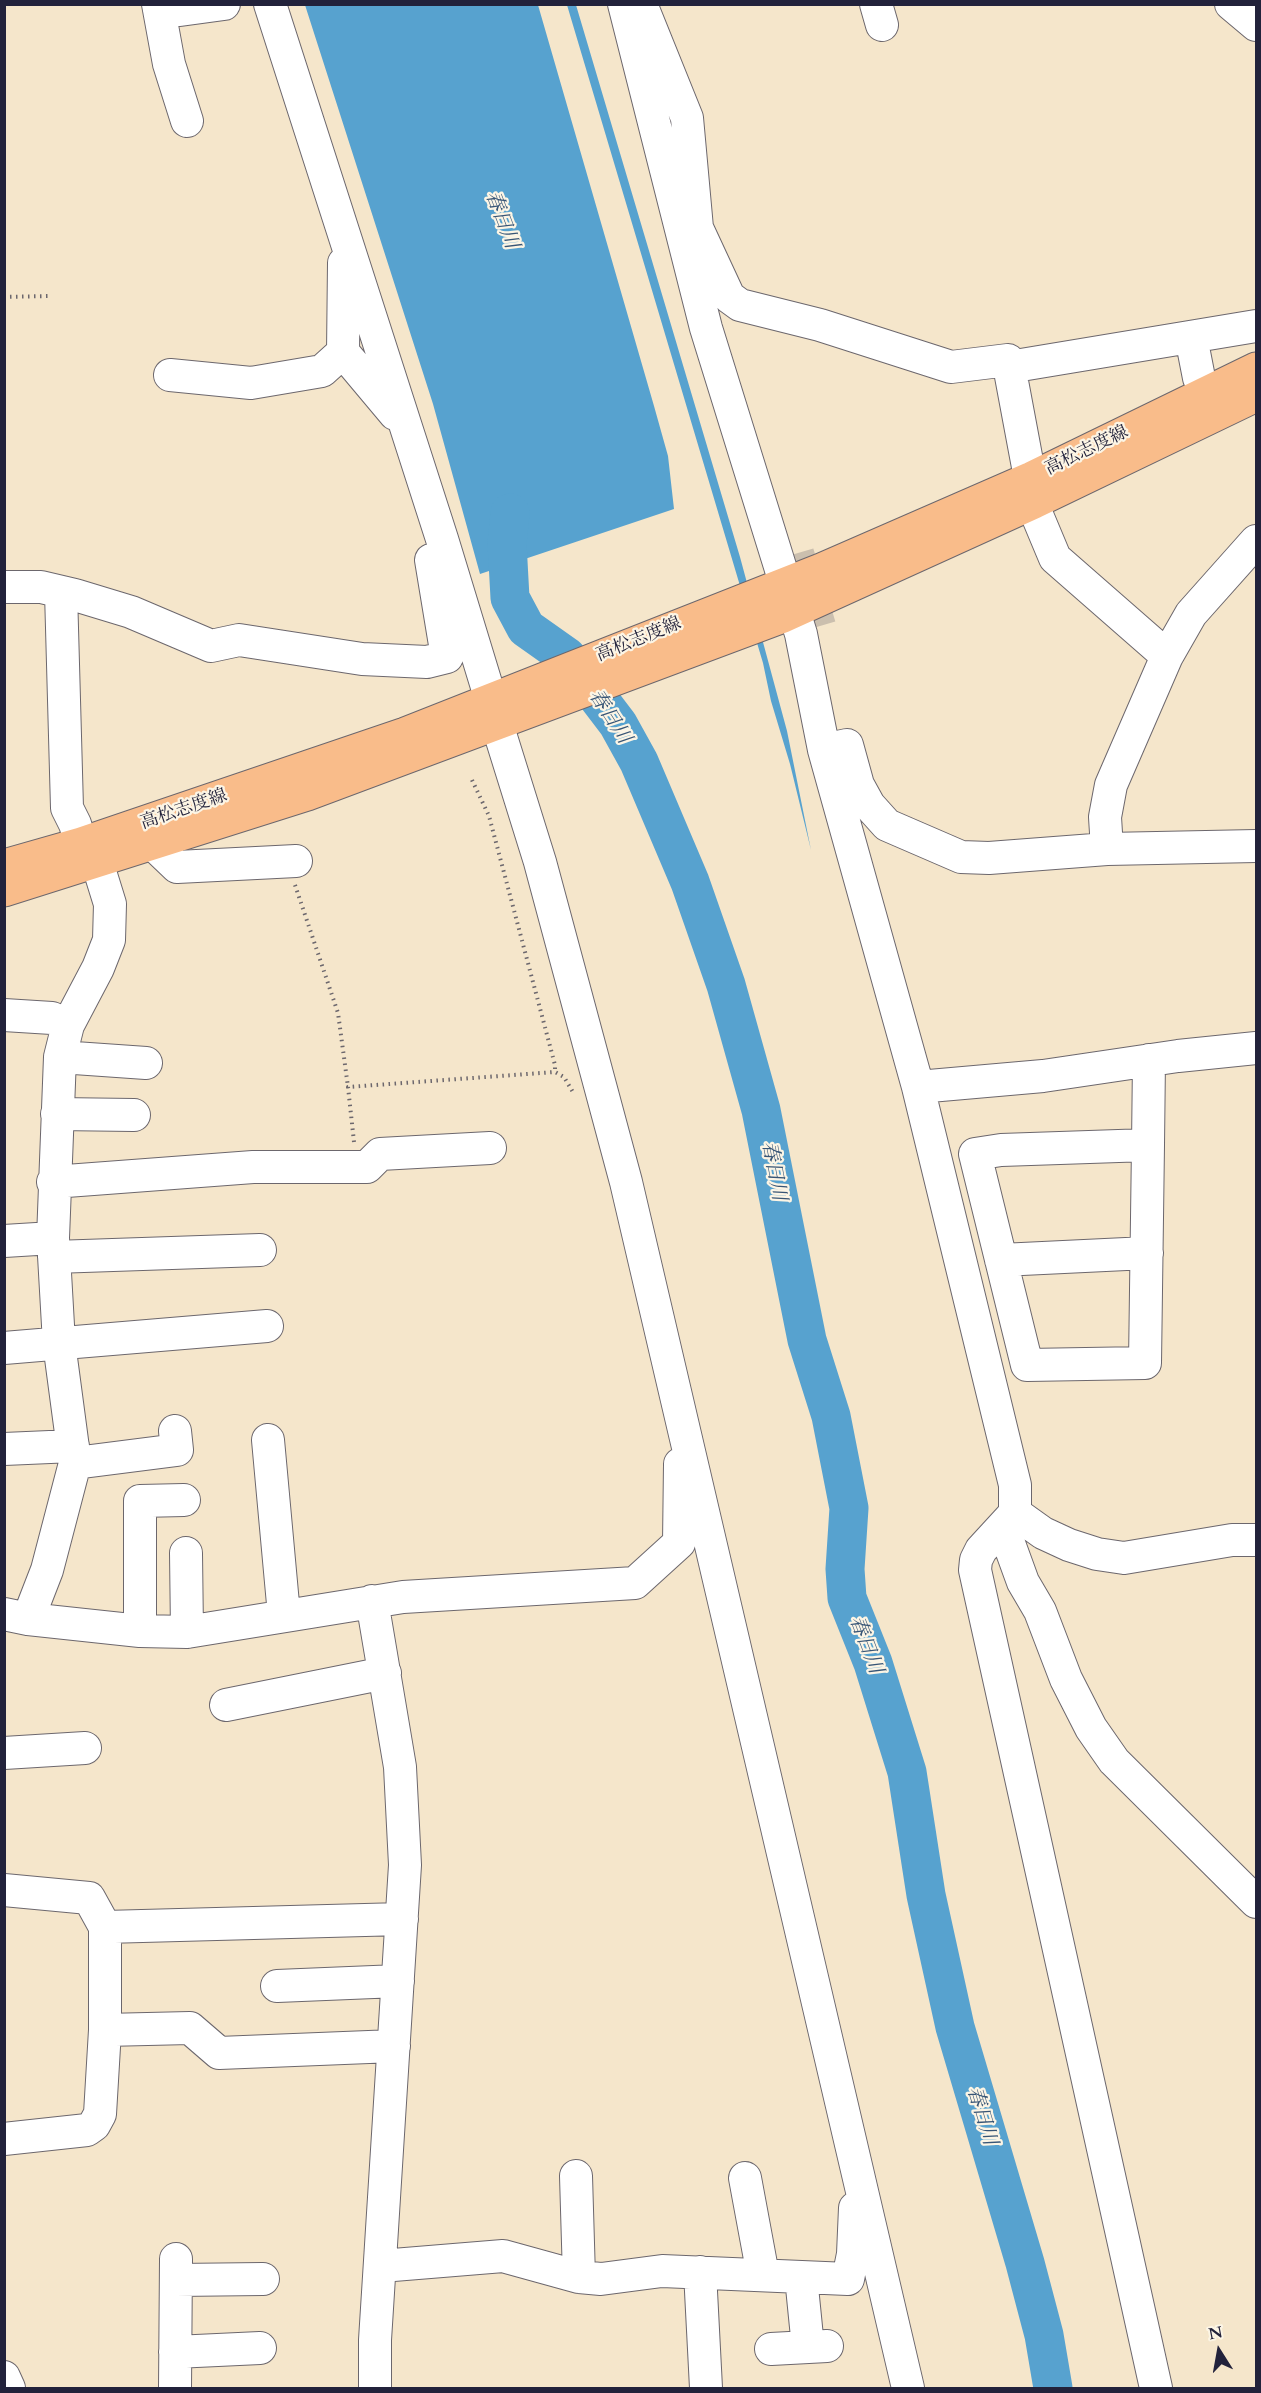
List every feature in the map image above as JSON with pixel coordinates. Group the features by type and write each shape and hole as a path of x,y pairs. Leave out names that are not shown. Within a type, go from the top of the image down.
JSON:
{"main road":[{"name":"高松志度線","path":"1033,490 1207,393 1257,369"},
{"name":"高松志度線","path":"4,866 154,845 307,794 500,709 791,605 1033,490 1257,395"},
{"name":"高松志度線","path":"4,890 89,853 405,734 500,709"}],"street":[{"path":"158,4 169,64 187,121"},
{"path":"163,4 180,10 224,4"},
{"path":"270,4 442,539 500,709 586,1025 626,1182 908,2388"},
{"path":"624,4 689,231 731,407 836,747 1015,1485 1009,1520 1023,1582 1040,1611 1066,1679 1091,1728 1114,1761 1257,1902"},
{"path":"641,4 687,118 689,231 729,297 740,305 820,325 951,367 1008,360 1025,462 1037,515 1055,558 1167,656"},
{"path":"1231,4 1257,25"},
{"path":"344,236 343,352 406,427"},
{"path":"1009,367 1257,326"},
{"path":"1191,337 1199,378 1207,393"},
{"path":"170,375 251,383 322,371 343,352"},
{"path":"731,407 754,423 798,553"},
{"path":"4,587 41,587 61,592 131,612 211,646 239,640 362,659 427,662 447,657 430,555 442,539"},
{"path":"1107,849 1105,817 1111,785 1167,656 1191,614 1257,541"},
{"path":"61,592 67,808 111,904 109,940 98,968 68,1025 60,1057 53,1182 53,1247 59,1343 74,1454 47,1570 16,1616 140,1630 187,1632 403,1597 635,1583 679,1543 681,1416"},
{"path":"836,747 869,805 887,825 961,857 989,858 1107,849 1257,846"},
{"path":"154,845 177,867 291,862"},
{"path":"4,1015 52,1018 68,1025"},
{"path":"918,1087 1043,1076 1149,1060 1257,1048"},
{"path":"60,1057 146,1063"},
{"path":"1148,1145 1001,1150 975,1154 1027,1365 1145,1363 1147,1253 1149,1060"},
{"path":"57,1114 134,1115"},
{"path":"53,1182 253,1167 367,1167 380,1154 490,1148"},
{"path":"4,1241 53,1247 260,1250"},
{"path":"1001,1260 1147,1253"},
{"path":"4,1348 267,1326"},
{"path":"4,1449 74,1454 177,1450 175,1431"},
{"path":"268,1440 265,1516 284,1615"},
{"path":"140,1630 140,1502 184,1500"},
{"path":"1009,1520 1069,1545 1097,1554 1124,1558 1232,1540 1257,1540"},
{"path":"1009,1520 981,1550 976,1560 977,1581 1156,2388"},
{"path":"186,1553 187,1632"},
{"path":"372,1601 400,1767 405,1865 375,2340 375,2388"},
{"path":"226,1705 385,1673"},
{"path":"4,1753 85,1748"},
{"path":"4,1890 90,1898 105,1927 105,2030 100,2114 94,2126 87,2130 4,2139"},
{"path":"105,1927 402,1919"},
{"path":"277,1986 398,1981"},
{"path":"105,2030 190,2028 219,2053 394,2046"},
{"path":"381,2266 503,2256 579,2277 601,2279 662,2271 848,2279 853,2254 856,2168"},
{"path":"576,2176 579,2277"},
{"path":"745,2178 762,2275"},
{"path":"175,2388 176,2270 263,2279"},
{"path":"700,2272 706,2388"},
{"path":"771,2349 818,2346 801,2277"},
{"path":"175,2352 260,2348"},
{"path":"4,2377 9,2388"}],"path":[{"path":"4,297 51,296"},
{"path":"472,780 489,816 555,1072"},
{"path":"291,862 338,1012 357,1167"},
{"path":"348,1087 555,1072 564,1077 575,1096"}],"water":[{"path":"305,5 538,5 668,456 674,509 480,574 433,404"},
{"path":"567,5 576,5 740,557 787,731 811,850 763,663"}],"waterway":[{"name":"春日川","path":"510,513 507,543 510,598 526,628 567,657 618,724 639,762 690,882 726,985 761,1110 807,1340 831,1416 849,1508 845,1569 847,1598 873,1663 907,1772 926,1895 955,2027 1025,2263 1044,2335 1053,2388"}],"tunnel":[{"path":"798,553 820,626"}]}
